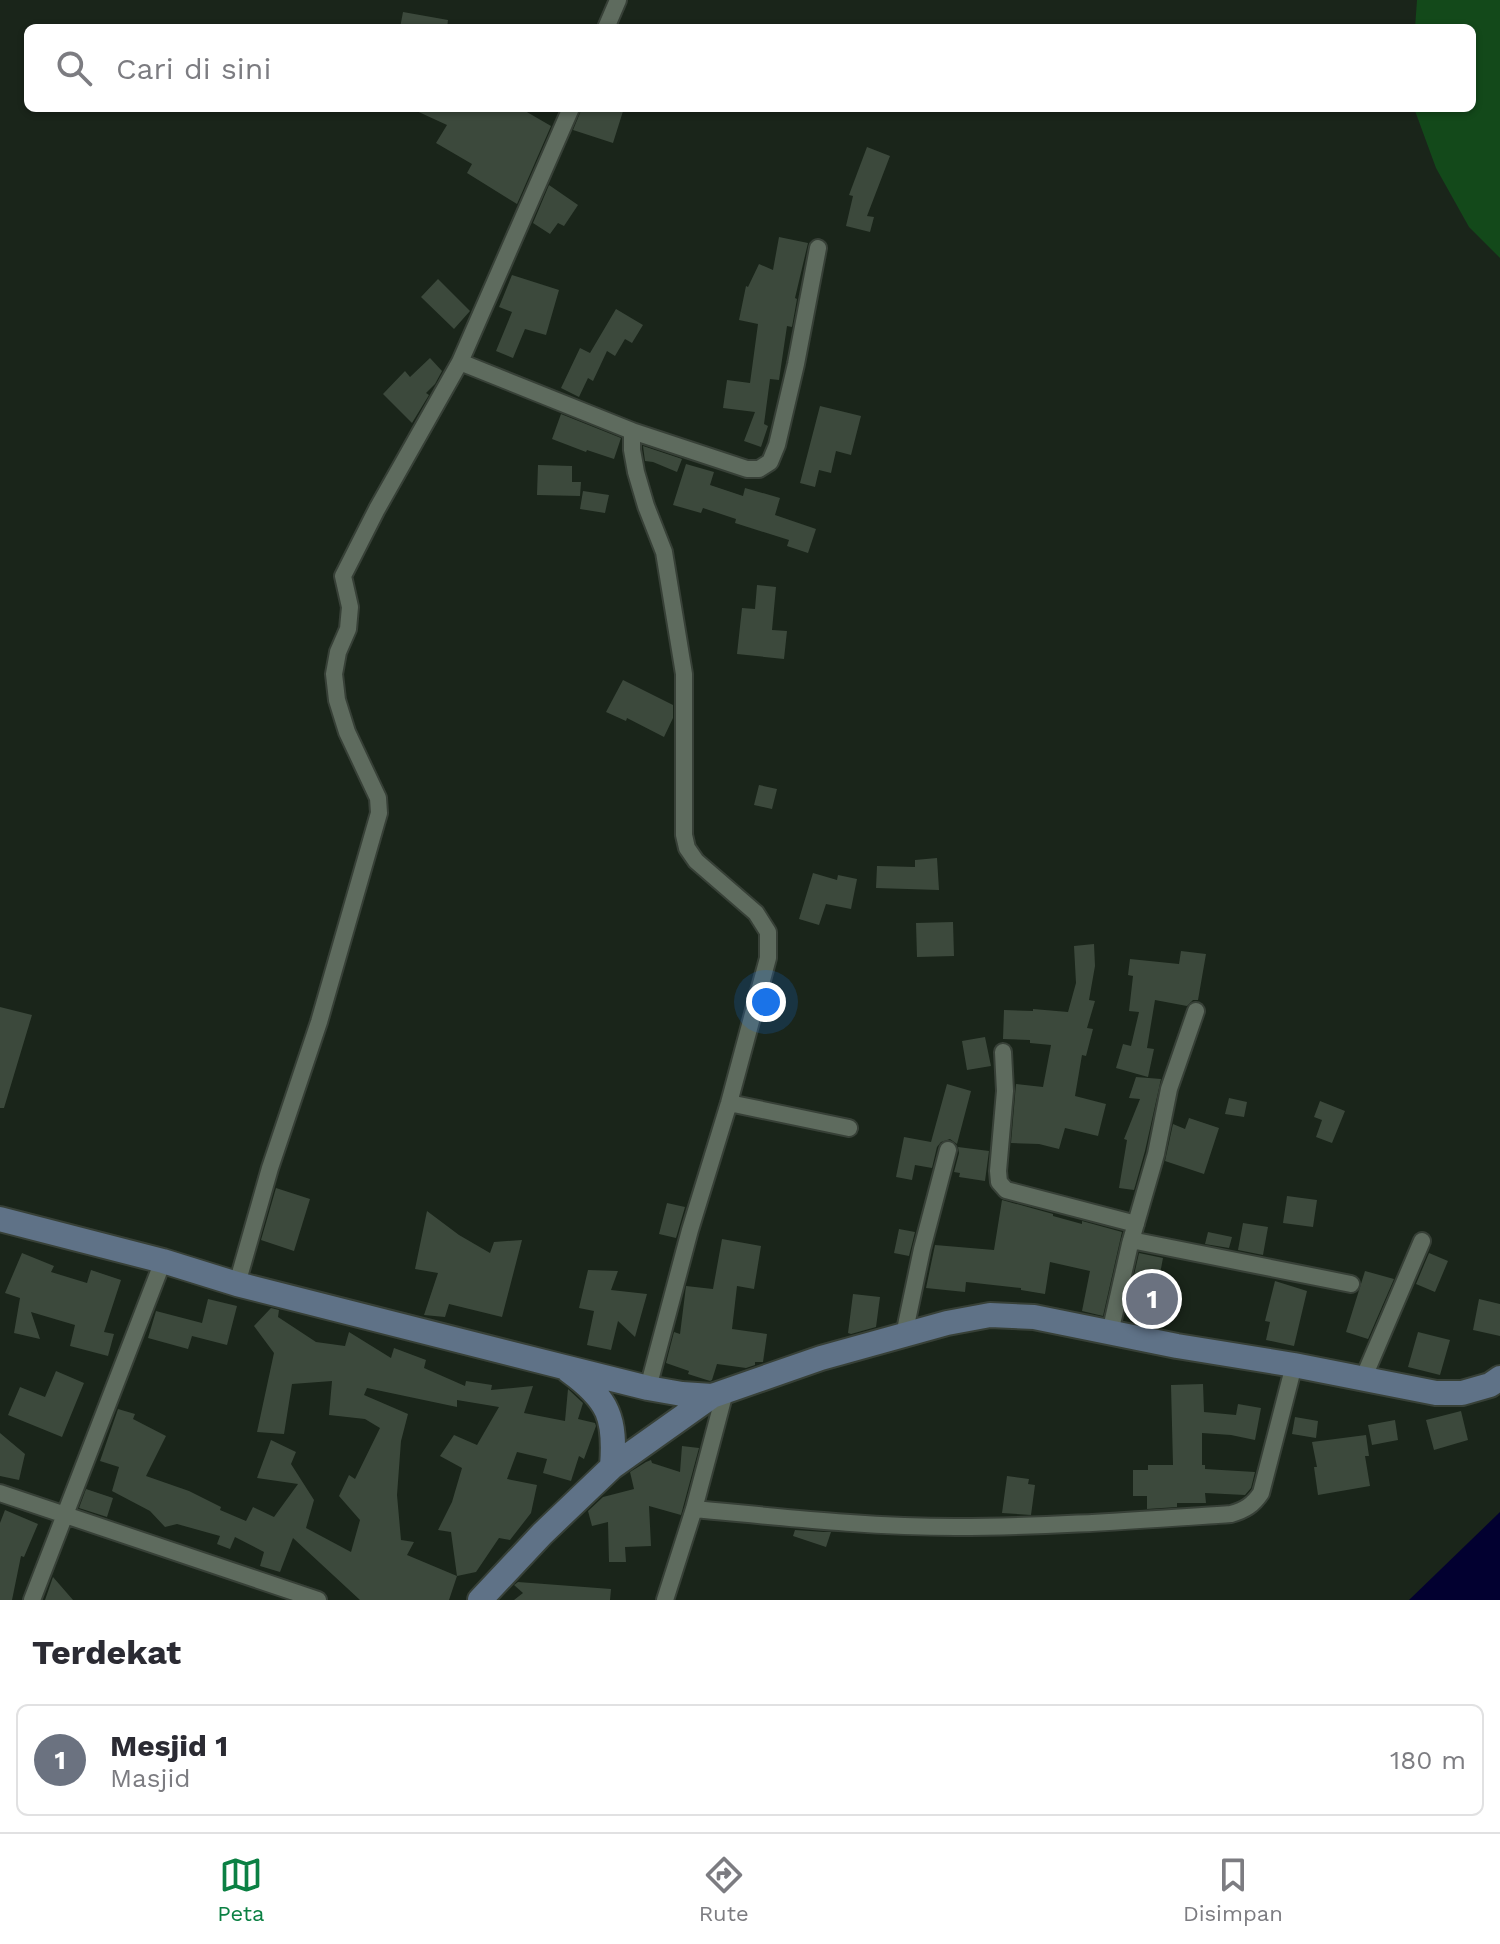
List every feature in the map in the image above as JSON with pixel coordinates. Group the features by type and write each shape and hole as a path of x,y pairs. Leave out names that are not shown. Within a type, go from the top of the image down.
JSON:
{"main road":[{"path":"0,1219 163,1261 237,1284 648,1388 682,1394 718,1394"},
{"path":"480,1600 542,1534 612,1467 718,1394 821,1358 947,1323 990,1315 1034,1317 1436,1393 1462,1393 1490,1385 1500,1378"},
{"path":"564,1367 590,1386 612,1420 612,1467"}],"street":[{"path":"608,24 618,0"},
{"path":"237,1284 270,1168 319,1022 379,813 378,798 347,732 337,700 334,674 338,652 348,629 350,607 343,576 460,362 569,112"},
{"path":"460,362 632,431 747,469 759,469 770,462 777,445 818,248"},
{"path":"632,431 636,472 664,552 684,674 684,835 687,848 696,861 756,913 768,932 768,958 648,1388"},
{"path":"1110,1333 1133,1232 1156,1154 1169,1089 1196,1011"},
{"path":"1003,1052 1005,1091 998,1171 999,1182 1006,1190 1133,1232 1351,1284"},
{"path":"729,1103 849,1128"},
{"path":"904,1335 948,1150"},
{"path":"1363,1379 1422,1241"},
{"path":"32,1600 163,1261"},
{"path":"694,1509 840,1523 956,1527 1099,1523 1231,1514 1255,1503 1261,1493 1294,1365"},
{"path":"665,1600 694,1509 718,1394"},
{"path":"0,1493 318,1600"}],"green space":[{"path":"1417,0 1500,0 1500,258 1469,227 1436,168 1415,112 1476,112 1476,24 1415,24"}],"shaded area":[{"path":"1500,1512 1500,1600 1409,1600"}],"building":[{"path":"403,12 448,20 448,24 401,24"},
{"path":"419,112 527,112 551,126 517,204 467,173 472,164 436,143 447,125"},
{"path":"580,112 623,112 613,143 573,130"},
{"path":"867,147 890,156 867,216 874,217 870,232 846,226 853,196 849,195"},
{"path":"549,185 578,205 564,226 558,223 550,234 533,223"},
{"path":"779,237 808,243 795,298 792,327 787,326 779,380 770,379 764,424 768,426 761,447 744,441 755,412 723,408 727,380 750,383 758,324 739,320 746,286 759,264 773,270"},
{"path":"512,275 559,290 546,335 525,329 513,358 496,351 512,312 499,307"},
{"path":"438,279 470,311 454,329 421,297"},
{"path":"616,309 643,325 632,343 625,339 615,356 607,351 593,381 588,378 579,397 561,388 580,348 590,353"},
{"path":"430,358 442,371 426,393 429,395 412,423 383,394 405,371 410,377"},
{"path":"820,406 861,416 851,455 836,451 831,473 819,470 815,487 800,483"},
{"path":"561,414 621,438 614,459 552,439"},
{"path":"643,446 682,459 677,472 645,461"},
{"path":"686,464 714,472 710,485 743,496 745,488 780,498 775,515 816,529 808,553 787,546 789,540 735,523 736,519 703,508 701,513 673,505"},
{"path":"538,465 572,466 572,482 581,482 580,496 537,495"},
{"path":"583,491 609,495 605,513 580,509"},
{"path":"757,585 776,587 772,630 787,631 784,659 737,654 742,608 755,609"},
{"path":"623,680 673,705 673,718 664,737 627,718 626,721 606,712"},
{"path":"759,785 777,789 772,809 754,805"},
{"path":"937,858 939,890 876,888 877,866 915,867 915,860"},
{"path":"813,873 837,880 838,875 857,879 851,909 826,904 819,925 799,919"},
{"path":"953,922 954,956 917,957 916,923"},
{"path":"1094,944 1095,966 1089,1000 1095,1001 1087,1028 1093,1029 1086,1056 1082,1055 1075,1096 1106,1104 1098,1136 1065,1128 1059,1149 1039,1144 1011,1143 1016,1084 1043,1087 1051,1045 1003,1039 1004,1010 1068,1012 1076,983 1074,946"},
{"path":"1181,951 1206,954 1198,1000 1187,1006 1155,1000 1147,1048 1154,1049 1148,1077 1116,1068 1123,1044 1131,1046 1139,1012 1129,1011 1133,976 1128,975 1130,959 1179,964"},
{"path":"0,1007 32,1015 4,1108 0,1108"},
{"path":"985,1037 991,1066 967,1070 962,1041"},
{"path":"1136,1077 1161,1079 1134,1190 1119,1188 1127,1140 1124,1139 1140,1099 1129,1098"},
{"path":"947,1084 971,1091 957,1144 950,1139 941,1142 932,1168 915,1165 912,1180 896,1177 904,1137 931,1142"},
{"path":"1229,1098 1247,1102 1244,1117 1225,1114"},
{"path":"1320,1101 1345,1111 1332,1143 1316,1137 1322,1120 1314,1117"},
{"path":"1189,1118 1219,1128 1204,1174 1165,1161 1173,1124 1185,1129"},
{"path":"958,1147 989,1151 985,1181 959,1177 960,1173 954,1172"},
{"path":"276,1188 310,1199 294,1251 261,1240"},
{"path":"1287,1196 1317,1200 1313,1227 1283,1223"},
{"path":"1002,1200 1082,1224 1082,1221 1122,1232 1103,1316 1082,1311 1090,1271 1050,1262 1045,1294 966,1282 965,1292 926,1288 935,1245 994,1250"},
{"path":"667,1203 685,1207 676,1238 659,1234"},
{"path":"427,1211 490,1253 494,1242 522,1240 502,1317 449,1304 445,1317 424,1315 438,1273 415,1269"},
{"path":"1243,1223 1268,1227 1263,1255 1238,1250"},
{"path":"899,1229 915,1232 909,1256 894,1253"},
{"path":"1208,1232 1232,1237 1229,1248 1205,1244"},
{"path":"722,1239 761,1246 754,1289 737,1286 732,1329 767,1334 763,1362 755,1362 755,1365 746,1368 717,1364 710,1381 666,1363 674,1332 680,1334 686,1286 713,1289"},
{"path":"22,1253 54,1266 51,1272 87,1283 91,1270 121,1280 104,1332 114,1334 108,1356 70,1346 75,1325 31,1312 40,1339 14,1333 20,1298 5,1293"},
{"path":"1139,1253 1163,1258 1159,1279 1170,1282 1165,1306 1156,1304 1153,1316 1126,1310"},
{"path":"1429,1253 1448,1261 1435,1292 1416,1284"},
{"path":"588,1270 618,1271 611,1290 647,1294 635,1337 618,1321 611,1350 587,1345 594,1311 579,1308"},
{"path":"1365,1271 1394,1279 1368,1339 1346,1332"},
{"path":"1275,1281 1307,1291 1294,1346 1266,1340 1270,1322 1265,1321"},
{"path":"853,1294 880,1297 876,1327 848,1333"},
{"path":"208,1299 237,1306 227,1345 192,1336 188,1349 148,1338 156,1311 202,1323"},
{"path":"1479,1299 1500,1304 1500,1336 1473,1330"},
{"path":"271,1308 279,1310 278,1317 316,1342 345,1346 349,1332 391,1358 394,1348 426,1360 424,1368 465,1386 466,1381 492,1385 491,1390 533,1386 524,1413 565,1421 568,1389 583,1403 578,1419 595,1423 596,1426 584,1459 579,1456 571,1481 543,1473 547,1459 517,1452 507,1479 537,1485 531,1513 510,1540 499,1538 476,1572 457,1576 449,1600 360,1600 293,1538 280,1572 260,1566 264,1552 235,1537 230,1549 217,1544 220,1536 177,1524 165,1527 150,1511 112,1491 119,1467 100,1461 118,1409 135,1414 133,1419 166,1436 146,1476 189,1491 246,1521 253,1507 274,1517 298,1484 257,1478 271,1440 296,1452 291,1464 314,1500 306,1528 351,1552 360,1520 339,1496 349,1475 355,1479 380,1428 365,1419 329,1415 332,1381 292,1384 284,1434 257,1432 274,1353 254,1326","holes":["367,1388 457,1407 457,1400 499,1407 477,1445 454,1435 440,1456 462,1468 452,1502 438,1530 451,1532 457,1576 407,1555 414,1542 401,1540 397,1495 401,1441 408,1414 364,1395"]},
{"path":"1418,1332 1450,1340 1440,1375 1408,1367"},
{"path":"56,1371 84,1383 62,1437 8,1415 20,1387 45,1397"},
{"path":"1203,1384 1204,1412 1236,1415 1238,1404 1261,1408 1255,1440 1202,1433 1202,1465 1205,1469 1255,1472 1251,1488 1245,1495 1205,1493 1206,1503 1177,1503 1177,1507 1147,1509 1147,1496 1133,1496 1133,1470 1148,1470 1148,1465 1173,1465 1171,1385"},
{"path":"1461,1411 1468,1440 1434,1450 1426,1420"},
{"path":"1295,1417 1318,1421 1316,1438 1292,1434"},
{"path":"1395,1420 1398,1440 1372,1445 1368,1425"},
{"path":"0,1433 25,1454 19,1480 0,1476"},
{"path":"1366,1435 1369,1456 1365,1456 1370,1486 1318,1495 1312,1442"},
{"path":"682,1446 699,1448 681,1515 649,1506 651,1546 625,1547 626,1562 609,1562 608,1522 592,1526 588,1511 603,1497 634,1489 630,1472 646,1462 651,1460 680,1472"},
{"path":"1007,1476 1029,1479 1028,1484 1035,1485 1031,1515 1002,1513"},
{"path":"86,1489 113,1498 107,1517 79,1508"},
{"path":"5,1510 38,1524 24,1557 21,1556 12,1600 0,1600 0,1523"},
{"path":"795,1530 831,1532 826,1547 793,1536"},
{"path":"53,1577 73,1600 45,1600"},
{"path":"518,1582 611,1589 610,1600 514,1600 523,1593 514,1585"}],"place":[{"name":"Mesjid 1","path":"1152,1299"}]}
